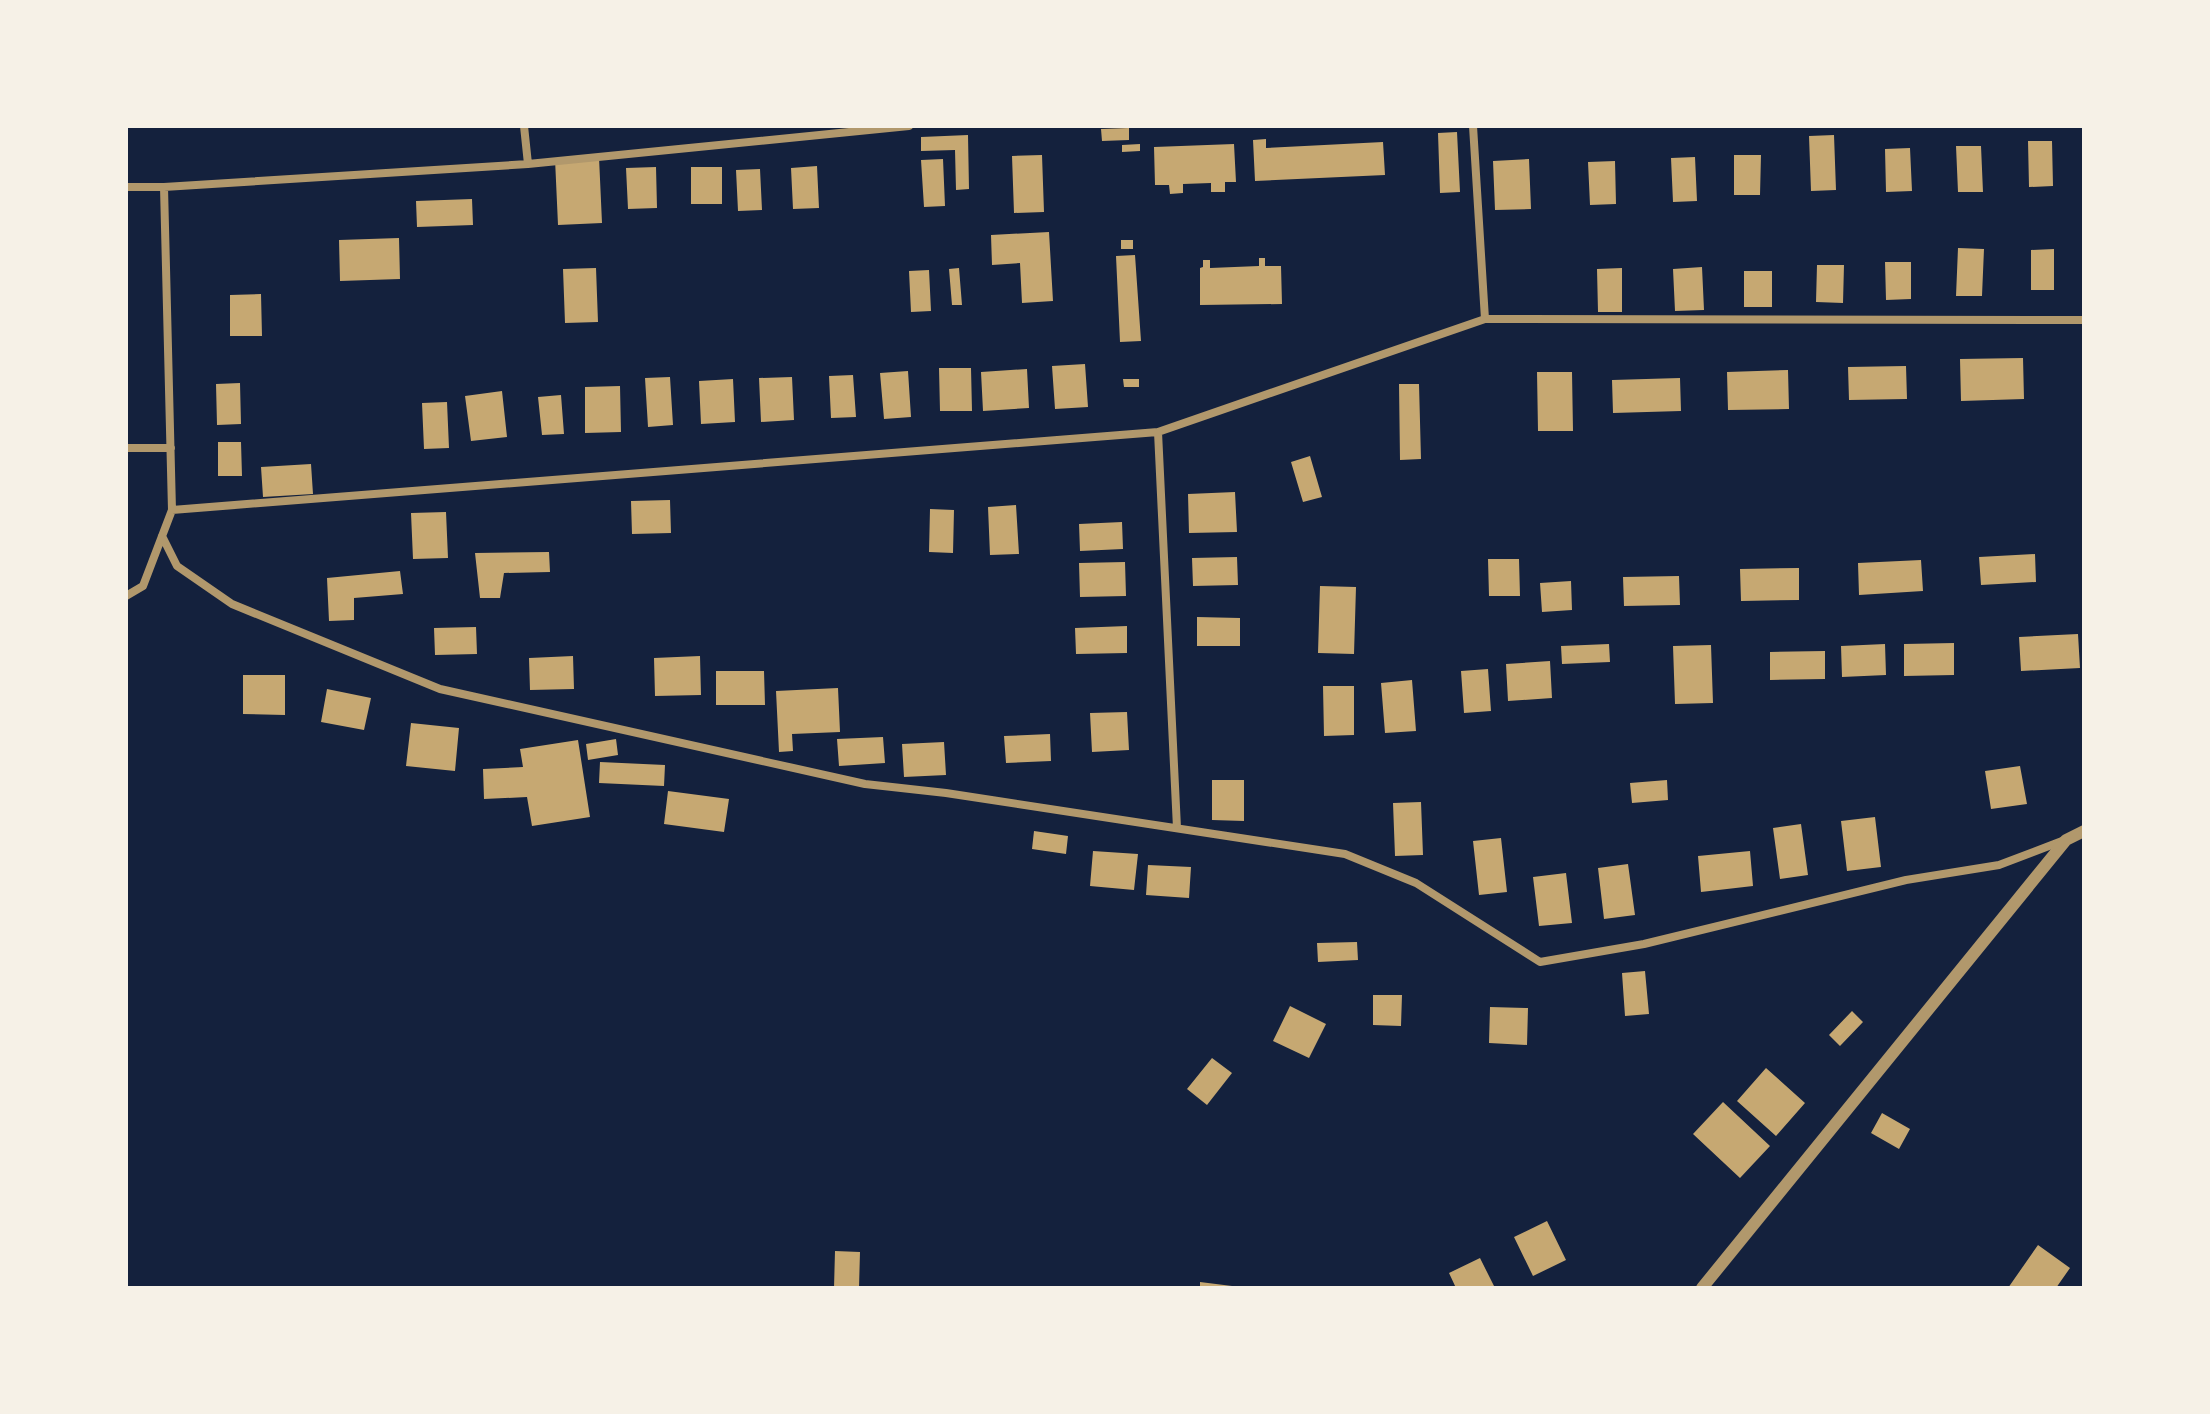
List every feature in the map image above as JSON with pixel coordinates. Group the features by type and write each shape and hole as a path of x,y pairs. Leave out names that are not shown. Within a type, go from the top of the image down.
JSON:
{"street":[{"path":"524,126 528,164"},
{"path":"126,187 528,164 909,126"},
{"path":"1473,126 1485,319"},
{"path":"126,596 143,586 172,510 164,187"},
{"path":"172,510 1158,432 1485,319 2084,320"},
{"path":"1158,432 1177,828"},
{"path":"126,448 171,448"},
{"path":"162,536 177,566 232,604 440,689 865,784 946,793 1345,854 1416,883 1540,962 1644,944 1906,880 1999,865 2084,831"},
{"path":"1702,1288 2066,840"}],"building":[{"path":"1129,128 1129,140 1102,141 1101,129"},
{"path":"1457,132 1460,192 1440,193 1438,133"},
{"path":"968,135 969,189 956,190 955,150 921,151 921,137"},
{"path":"1834,135 1836,190 1811,191 1809,136"},
{"path":"1266,139 1266,148 1383,142 1385,175 1255,181 1253,140"},
{"path":"2028,141 2052,141 2053,186 2029,187"},
{"path":"1140,144 1140,151 1122,152 1122,145"},
{"path":"1234,144 1236,182 1225,182 1225,192 1211,192 1211,183 1183,184 1183,193 1170,194 1169,185 1155,185 1154,147"},
{"path":"1956,146 1981,146 1983,192 1958,192"},
{"path":"1910,148 1912,191 1886,192 1885,149"},
{"path":"1042,155 1044,212 1014,213 1012,156"},
{"path":"1734,155 1761,155 1760,195 1734,195"},
{"path":"599,157 602,223 558,225 555,159"},
{"path":"1695,157 1697,201 1673,202 1671,158"},
{"path":"943,159 945,206 924,207 921,160"},
{"path":"1529,159 1531,209 1495,210 1493,161"},
{"path":"1615,161 1616,204 1590,205 1588,162"},
{"path":"817,166 819,208 793,209 791,168"},
{"path":"656,167 657,208 628,209 626,168"},
{"path":"691,167 722,167 722,204 691,204"},
{"path":"760,169 762,210 738,211 736,170"},
{"path":"472,199 473,225 417,227 416,201"},
{"path":"1049,232 1053,301 1022,303 1020,263 992,265 991,235"},
{"path":"399,238 400,279 340,281 339,240"},
{"path":"1121,240 1133,240 1133,249 1121,249"},
{"path":"1958,248 1984,249 1982,296 1956,296"},
{"path":"2054,249 2054,290 2031,290 2031,250"},
{"path":"1135,255 1141,341 1120,342 1116,256"},
{"path":"1259,258 1265,258 1265,266 1281,266 1282,304 1200,305 1200,268 1203,267 1203,260 1210,260 1210,268 1259,266"},
{"path":"1885,262 1911,262 1911,299 1886,300"},
{"path":"1817,265 1844,265 1843,303 1816,302"},
{"path":"1702,267 1704,310 1675,311 1673,269"},
{"path":"596,268 598,322 565,323 563,269"},
{"path":"959,268 962,305 952,305 949,269"},
{"path":"1622,268 1622,312 1598,312 1597,269"},
{"path":"929,270 931,311 911,312 909,271"},
{"path":"1744,271 1772,271 1772,307 1744,307"},
{"path":"261,294 262,336 230,336 230,295"},
{"path":"2023,358 2024,399 1961,401 1960,359"},
{"path":"1085,364 1088,407 1055,409 1052,366"},
{"path":"1906,366 1907,399 1849,400 1848,367"},
{"path":"939,368 971,368 972,411 940,411"},
{"path":"1027,369 1029,408 983,411 981,372"},
{"path":"1788,370 1789,409 1728,410 1727,372"},
{"path":"908,371 911,417 884,419 880,373"},
{"path":"1537,372 1572,372 1573,431 1538,431"},
{"path":"853,375 856,417 831,418 829,376"},
{"path":"670,377 673,425 648,427 645,378"},
{"path":"792,377 794,420 761,422 759,378"},
{"path":"1680,378 1681,411 1613,413 1612,380"},
{"path":"733,379 735,422 701,424 699,381"},
{"path":"1123,379 1139,379 1139,387 1124,387"},
{"path":"240,383 241,424 217,425 216,384"},
{"path":"1399,384 1419,384 1421,459 1400,460"},
{"path":"620,386 621,432 585,433 585,387"},
{"path":"502,391 507,437 471,441 465,396"},
{"path":"561,395 564,434 542,435 538,397"},
{"path":"447,402 449,448 424,449 422,403"},
{"path":"218,442 241,442 242,476 218,476"},
{"path":"1310,456 1322,497 1303,502 1291,462"},
{"path":"311,464 313,494 263,497 261,467"},
{"path":"1235,492 1237,532 1189,533 1188,494"},
{"path":"670,500 671,533 632,534 631,501"},
{"path":"1016,505 1019,554 990,555 988,507"},
{"path":"930,509 954,510 953,553 929,552"},
{"path":"446,512 448,558 413,559 411,513"},
{"path":"1122,522 1123,549 1080,551 1079,524"},
{"path":"549,552 550,572 504,573 500,598 480,598 475,553"},
{"path":"2035,554 2036,582 1981,585 1979,557"},
{"path":"1237,557 1238,585 1193,586 1192,558"},
{"path":"1488,559 1519,559 1520,596 1489,596"},
{"path":"1921,560 1923,591 1859,595 1858,563"},
{"path":"1125,562 1126,596 1080,597 1079,563"},
{"path":"1799,568 1799,600 1741,601 1740,569"},
{"path":"400,571 403,594 354,598 354,620 329,621 327,578"},
{"path":"1679,576 1680,605 1624,606 1623,577"},
{"path":"1571,581 1572,610 1542,612 1540,583"},
{"path":"1320,586 1356,587 1354,654 1318,653"},
{"path":"1197,617 1240,618 1240,646 1197,646"},
{"path":"1127,626 1127,653 1076,654 1075,628"},
{"path":"476,627 477,654 435,655 434,628"},
{"path":"2078,634 2080,668 2021,671 2019,637"},
{"path":"1954,643 1954,675 1904,676 1904,644"},
{"path":"1609,644 1610,662 1562,664 1561,646"},
{"path":"1885,644 1886,675 1842,677 1841,646"},
{"path":"1711,645 1713,703 1675,704 1673,646"},
{"path":"1825,651 1825,679 1770,680 1770,652"},
{"path":"573,656 574,689 530,690 529,658"},
{"path":"700,656 701,695 655,696 654,658"},
{"path":"1550,661 1552,698 1508,701 1506,664"},
{"path":"1488,669 1491,711 1464,713 1461,671"},
{"path":"716,671 764,671 765,705 716,705"},
{"path":"243,675 285,675 285,715 243,714"},
{"path":"1412,680 1416,731 1385,733 1381,683"},
{"path":"1323,686 1354,686 1354,735 1324,736"},
{"path":"838,688 840,732 792,734 793,751 779,752 776,691"},
{"path":"327,689 371,698 364,730 321,722"},
{"path":"1127,712 1129,750 1092,752 1090,713"},
{"path":"411,723 459,728 455,771 406,766"},
{"path":"1050,734 1051,761 1006,763 1004,736"},
{"path":"883,737 885,763 839,766 837,739"},
{"path":"616,739 618,755 588,760 586,744"},
{"path":"578,740 590,817 532,826 527,797 484,799 483,769 523,767 520,749"},
{"path":"944,742 946,775 904,777 902,744"},
{"path":"600,762 665,765 664,786 599,783"},
{"path":"2020,766 2027,804 1991,809 1985,771"},
{"path":"1212,780 1244,780 1244,821 1212,820"},
{"path":"1667,780 1668,800 1632,803 1630,783"},
{"path":"668,791 729,799 724,832 664,824"},
{"path":"1421,802 1423,855 1395,856 1393,803"},
{"path":"1875,817 1881,867 1847,871 1841,821"},
{"path":"1801,824 1808,875 1780,879 1773,828"},
{"path":"1034,831 1068,836 1066,854 1032,849"},
{"path":"1501,838 1507,892 1479,895 1473,841"},
{"path":"1093,851 1138,854 1134,890 1090,886"},
{"path":"1750,851 1753,886 1701,892 1698,856"},
{"path":"1628,864 1635,915 1604,919 1598,868"},
{"path":"1148,865 1191,867 1189,898 1146,895"},
{"path":"1566,873 1572,923 1539,926 1533,877"},
{"path":"1357,942 1358,960 1318,962 1317,943"},
{"path":"1645,971 1649,1014 1625,1016 1622,973"},
{"path":"1373,995 1402,995 1401,1026 1373,1025"},
{"path":"1290,1006 1326,1024 1309,1058 1273,1041"},
{"path":"1490,1007 1528,1008 1527,1045 1489,1043"},
{"path":"1852,1011 1863,1022 1840,1046 1829,1035"},
{"path":"1212,1058 1232,1073 1207,1105 1187,1089"},
{"path":"1766,1068 1805,1103 1776,1136 1737,1101"},
{"path":"1723,1102 1770,1146 1740,1178 1693,1134"},
{"path":"1882,1113 1910,1129 1899,1149 1871,1133"},
{"path":"1547,1221 1566,1260 1533,1276 1514,1237"},
{"path":"2038,1245 2070,1268 2056,1288 2008,1288"},
{"path":"835,1251 860,1252 859,1288 834,1288"},
{"path":"1480,1258 1495,1288 1456,1288 1449,1273"},
{"path":"1200,1282 1232,1286 1232,1288 1200,1288"}]}
